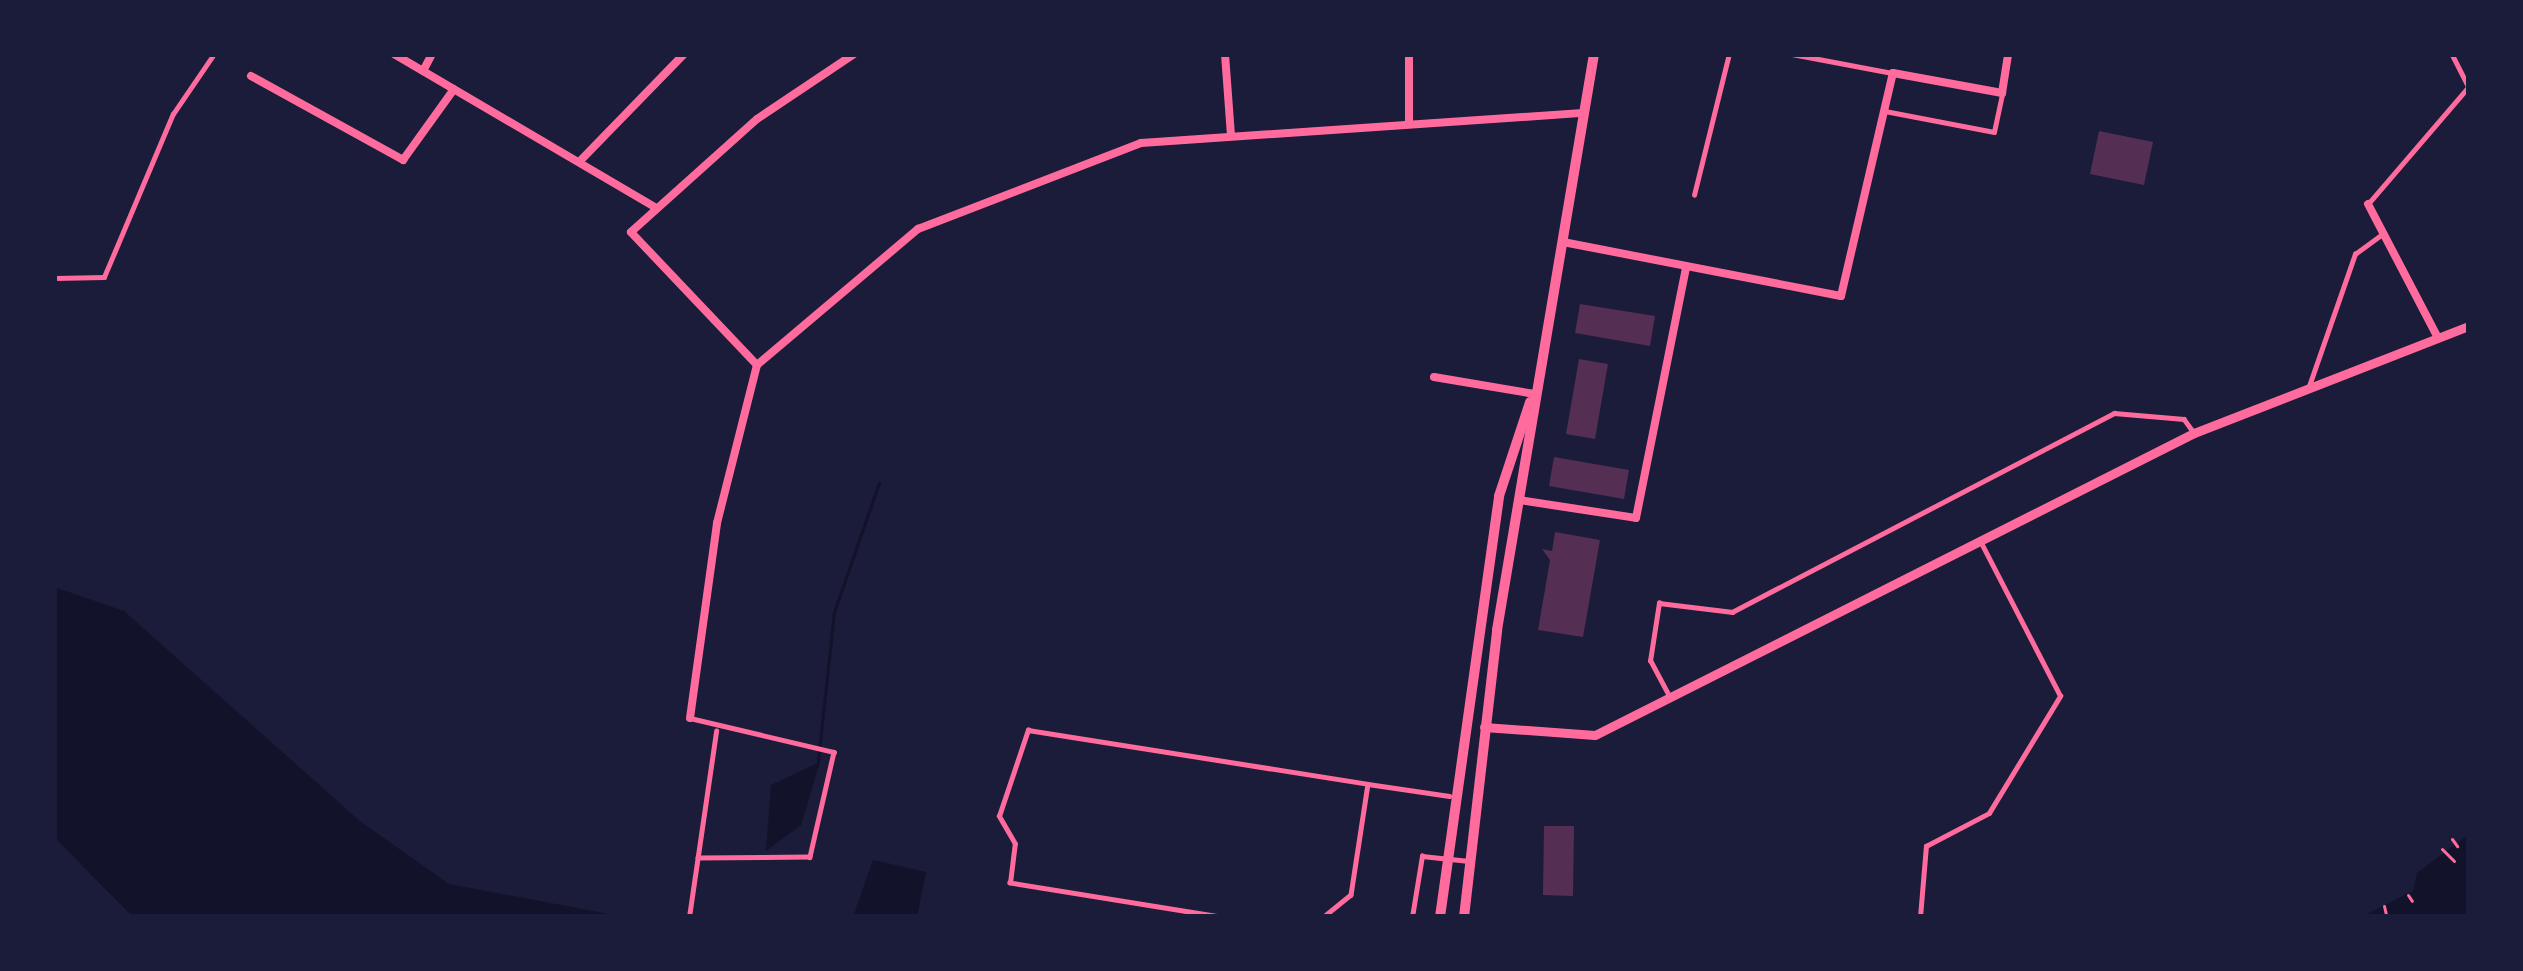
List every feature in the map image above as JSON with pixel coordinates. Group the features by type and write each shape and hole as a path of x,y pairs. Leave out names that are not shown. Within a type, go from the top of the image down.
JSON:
{"main road":[{"path":"1464,917 1484,727 1594,54"},
{"path":"1440,917 1449,796 1499,496 1535,394"},
{"path":"1461,724 1484,727"}],"street":[{"path":"394,54 655,207"},
{"path":"423,70 432,54"},
{"path":"580,160 684,54"},
{"path":"757,365 635,240 655,207 854,54"},
{"path":"1225,54 1231,136"},
{"path":"1409,54 1409,122"},
{"path":"1562,242 1686,267 1849,290 1892,73 2002,93 2008,54"},
{"path":"251,76 403,160 454,88"},
{"path":"690,718 717,523 757,365 918,229 1130,145 1583,113"},
{"path":"2368,204 2438,338"},
{"path":"1519,500 1636,518 1686,267"},
{"path":"1484,727 1583,737 1670,698 2194,433 2469,326"},
{"path":"1434,377 1535,394"}],"lane":[{"path":"54,278 104,277 173,114 214,54"},
{"path":"1694,195 1729,54"},
{"path":"1792,54 1892,73"},
{"path":"2368,204 2469,87 2452,54"},
{"path":"1886,111 1994,132 2002,93"},
{"path":"2309,386 2355,254 2381,235"},
{"path":"1670,698 1650,661 1659,603 1732,612 2114,413 2184,419 2194,433"},
{"path":"1499,496 1519,500"},
{"path":"1920,917 1926,846 1989,813 2060,696 1979,541"},
{"path":"690,718 716,731 824,748 835,766 810,857 698,858"},
{"path":"1220,917 1010,883 1015,844 999,817 1028,730 1449,796"},
{"path":"689,917 716,731"},
{"path":"1324,917 1351,895 1368,784"},
{"path":"1412,917 1422,856 1468,860"}],"path":[{"path":"2452,839 2457,846"},
{"path":"2442,849 2454,861"},
{"path":"2408,895 2412,901"},
{"path":"2384,906 2386,915"}],"shaded area":[{"path":"54,587 124,611 361,822 449,884 625,917 133,917 54,837"},
{"path":"820,762 801,825 766,851 771,785"},
{"path":"2469,834 2469,917 2361,917 2413,891 2417,873"},
{"path":"873,860 926,872 917,917 853,917"}],"building":[{"path":"2099,131 2153,142 2144,185 2090,174"},
{"path":"1580,304 1655,316 1650,346 1575,333"},
{"path":"1579,359 1608,364 1595,439 1566,434"},
{"path":"1554,457 1629,470 1624,499 1549,486"},
{"path":"1555,532 1600,540 1583,637 1538,630 1550,560 1542,549 1552,551"},
{"path":"1544,826 1574,826 1573,896 1543,895"}],"waterway":[{"path":"818,761 834,612 879,483"}]}
